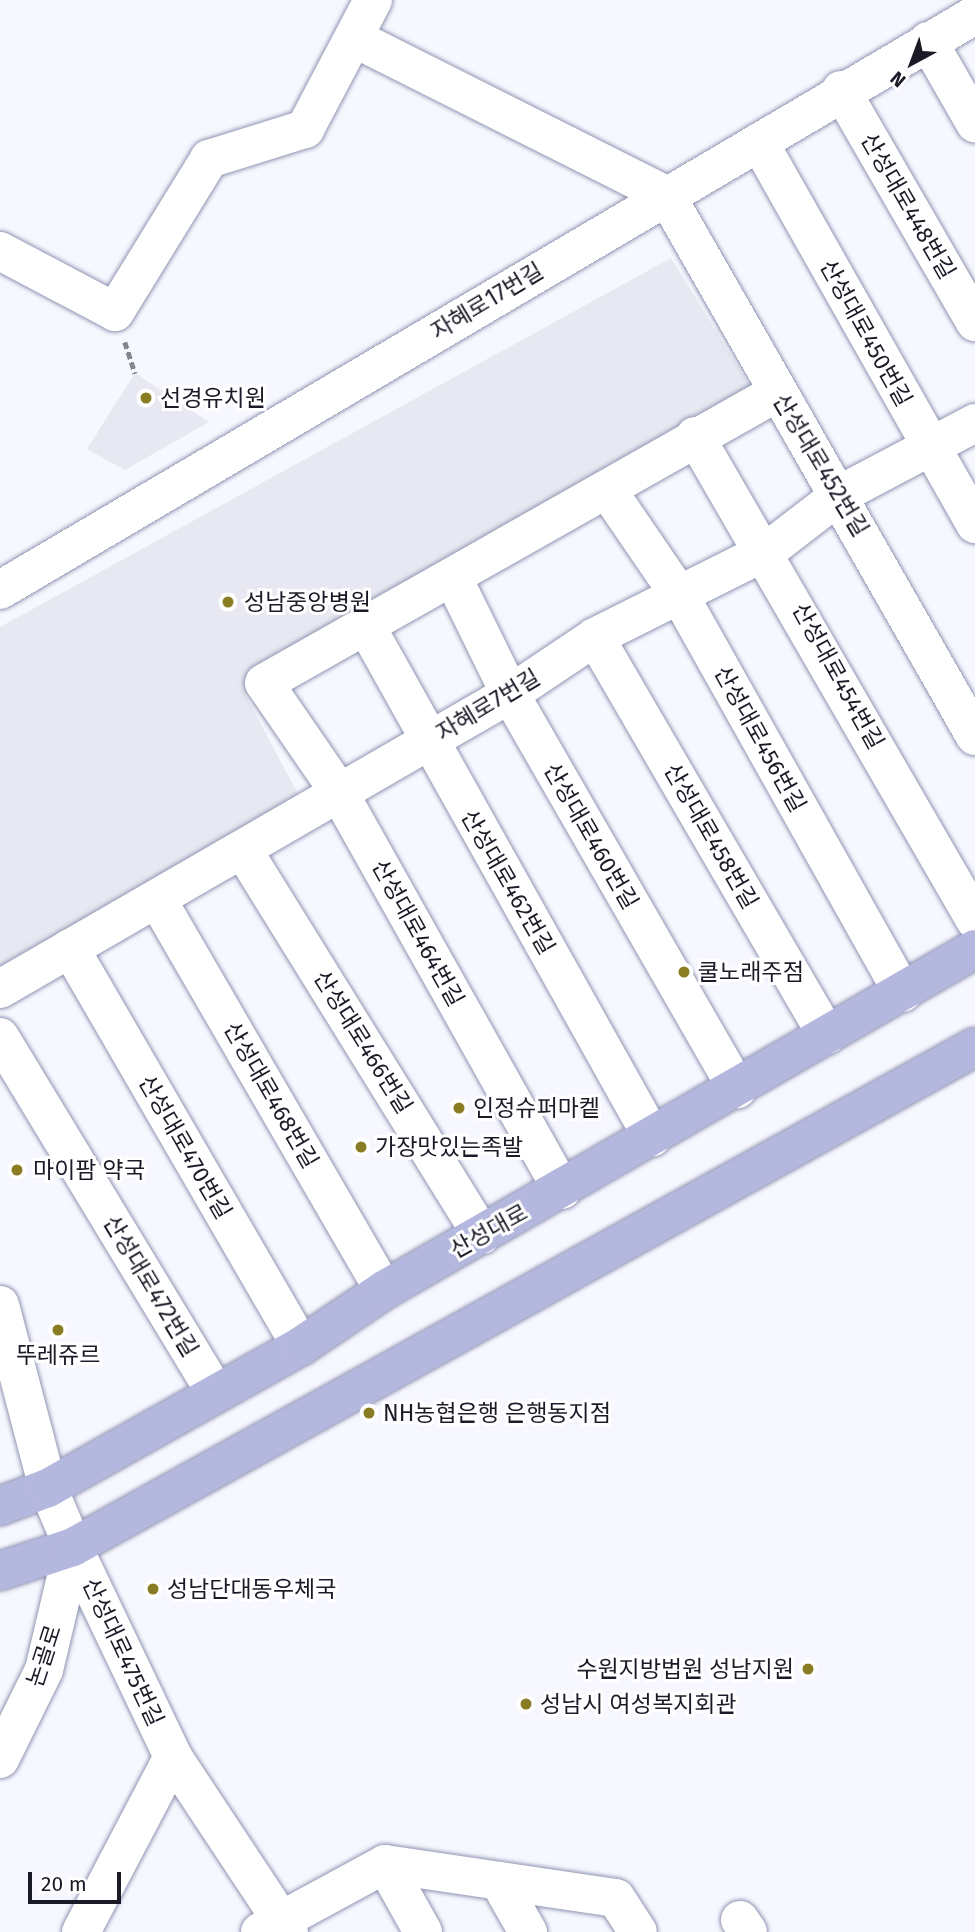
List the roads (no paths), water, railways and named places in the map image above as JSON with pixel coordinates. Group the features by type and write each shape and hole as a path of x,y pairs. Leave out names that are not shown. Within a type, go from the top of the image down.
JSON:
{"main road":[{"name":"산성대로","path":"0,1506 48,1488 301,1346 384,1290 562,1190 975,949"},
{"path":"0,1571 73,1547 975,1047"}],"street":[{"path":"0,251 115,312 209,159 305,129 373,0"},
{"name":"자혜로17번길","path":"0,590 759,142 841,90 975,15"},
{"path":"354,38 666,195"},
{"path":"928,41 975,124"},
{"name":"산성대로448번길","path":"841,90 975,322"},
{"name":"산성대로450번길","path":"759,142 975,524"},
{"name":"산성대로452번길","path":"666,195 778,392 841,494 975,736"},
{"path":"366,626 608,491 695,436 778,392"},
{"name":"자혜로7번길","path":"0,989 510,694 595,637 767,551 841,494 975,423"},
{"name":"산성대로454번길","path":"695,436 767,551 975,920"},
{"name":"산성대로456번길","path":"608,491 680,596 903,993"},
{"name":"산성대로460번길","path":"453,578 510,694 737,1089"},
{"name":"산성대로464번길","path":"366,626 264,683 339,792 562,1190"},
{"name":"산성대로462번길","path":"366,626 652,1137"},
{"name":"산성대로458번길","path":"595,637 827,1035"},
{"name":"산성대로466번길","path":"243,850 482,1235"},
{"name":"산성대로468번길","path":"157,899 384,1290"},
{"name":"산성대로470번길","path":"70,948 301,1346"},
{"name":"산성대로472번길","path":"0,1037 215,1392"},
{"name":"산성대로475번길","path":"0,1306 48,1488 73,1547 173,1757 276,1927"},
{"name":"논골로","path":"0,1759 44,1670 73,1547"},
{"path":"81,1932 173,1757"},
{"path":"385,1864 423,1932"},
{"path":"276,1927 385,1864 616,1898 638,1932"},
{"path":"499,1881 528,1932"}],"place":[{"name":"선경유치원","path":"146,398"},
{"name":"성남중앙병원","path":"228,602"},
{"name":"쿨노래주점","path":"684,972"},
{"name":"인정슈퍼마켙","path":"459,1108"},
{"name":"가장맛있는족발","path":"361,1147"},
{"name":"마이팜 약국","path":"17,1170"},
{"name":"뚜레쥬르","path":"58,1330"},
{"name":"NH농협은행 은행동지점","path":"369,1413"},
{"name":"성남단대동우체국","path":"153,1589"},
{"name":"수원지방법원 성남지원","path":"808,1669"},
{"name":"성남시 여성복지회관","path":"526,1704"}]}
